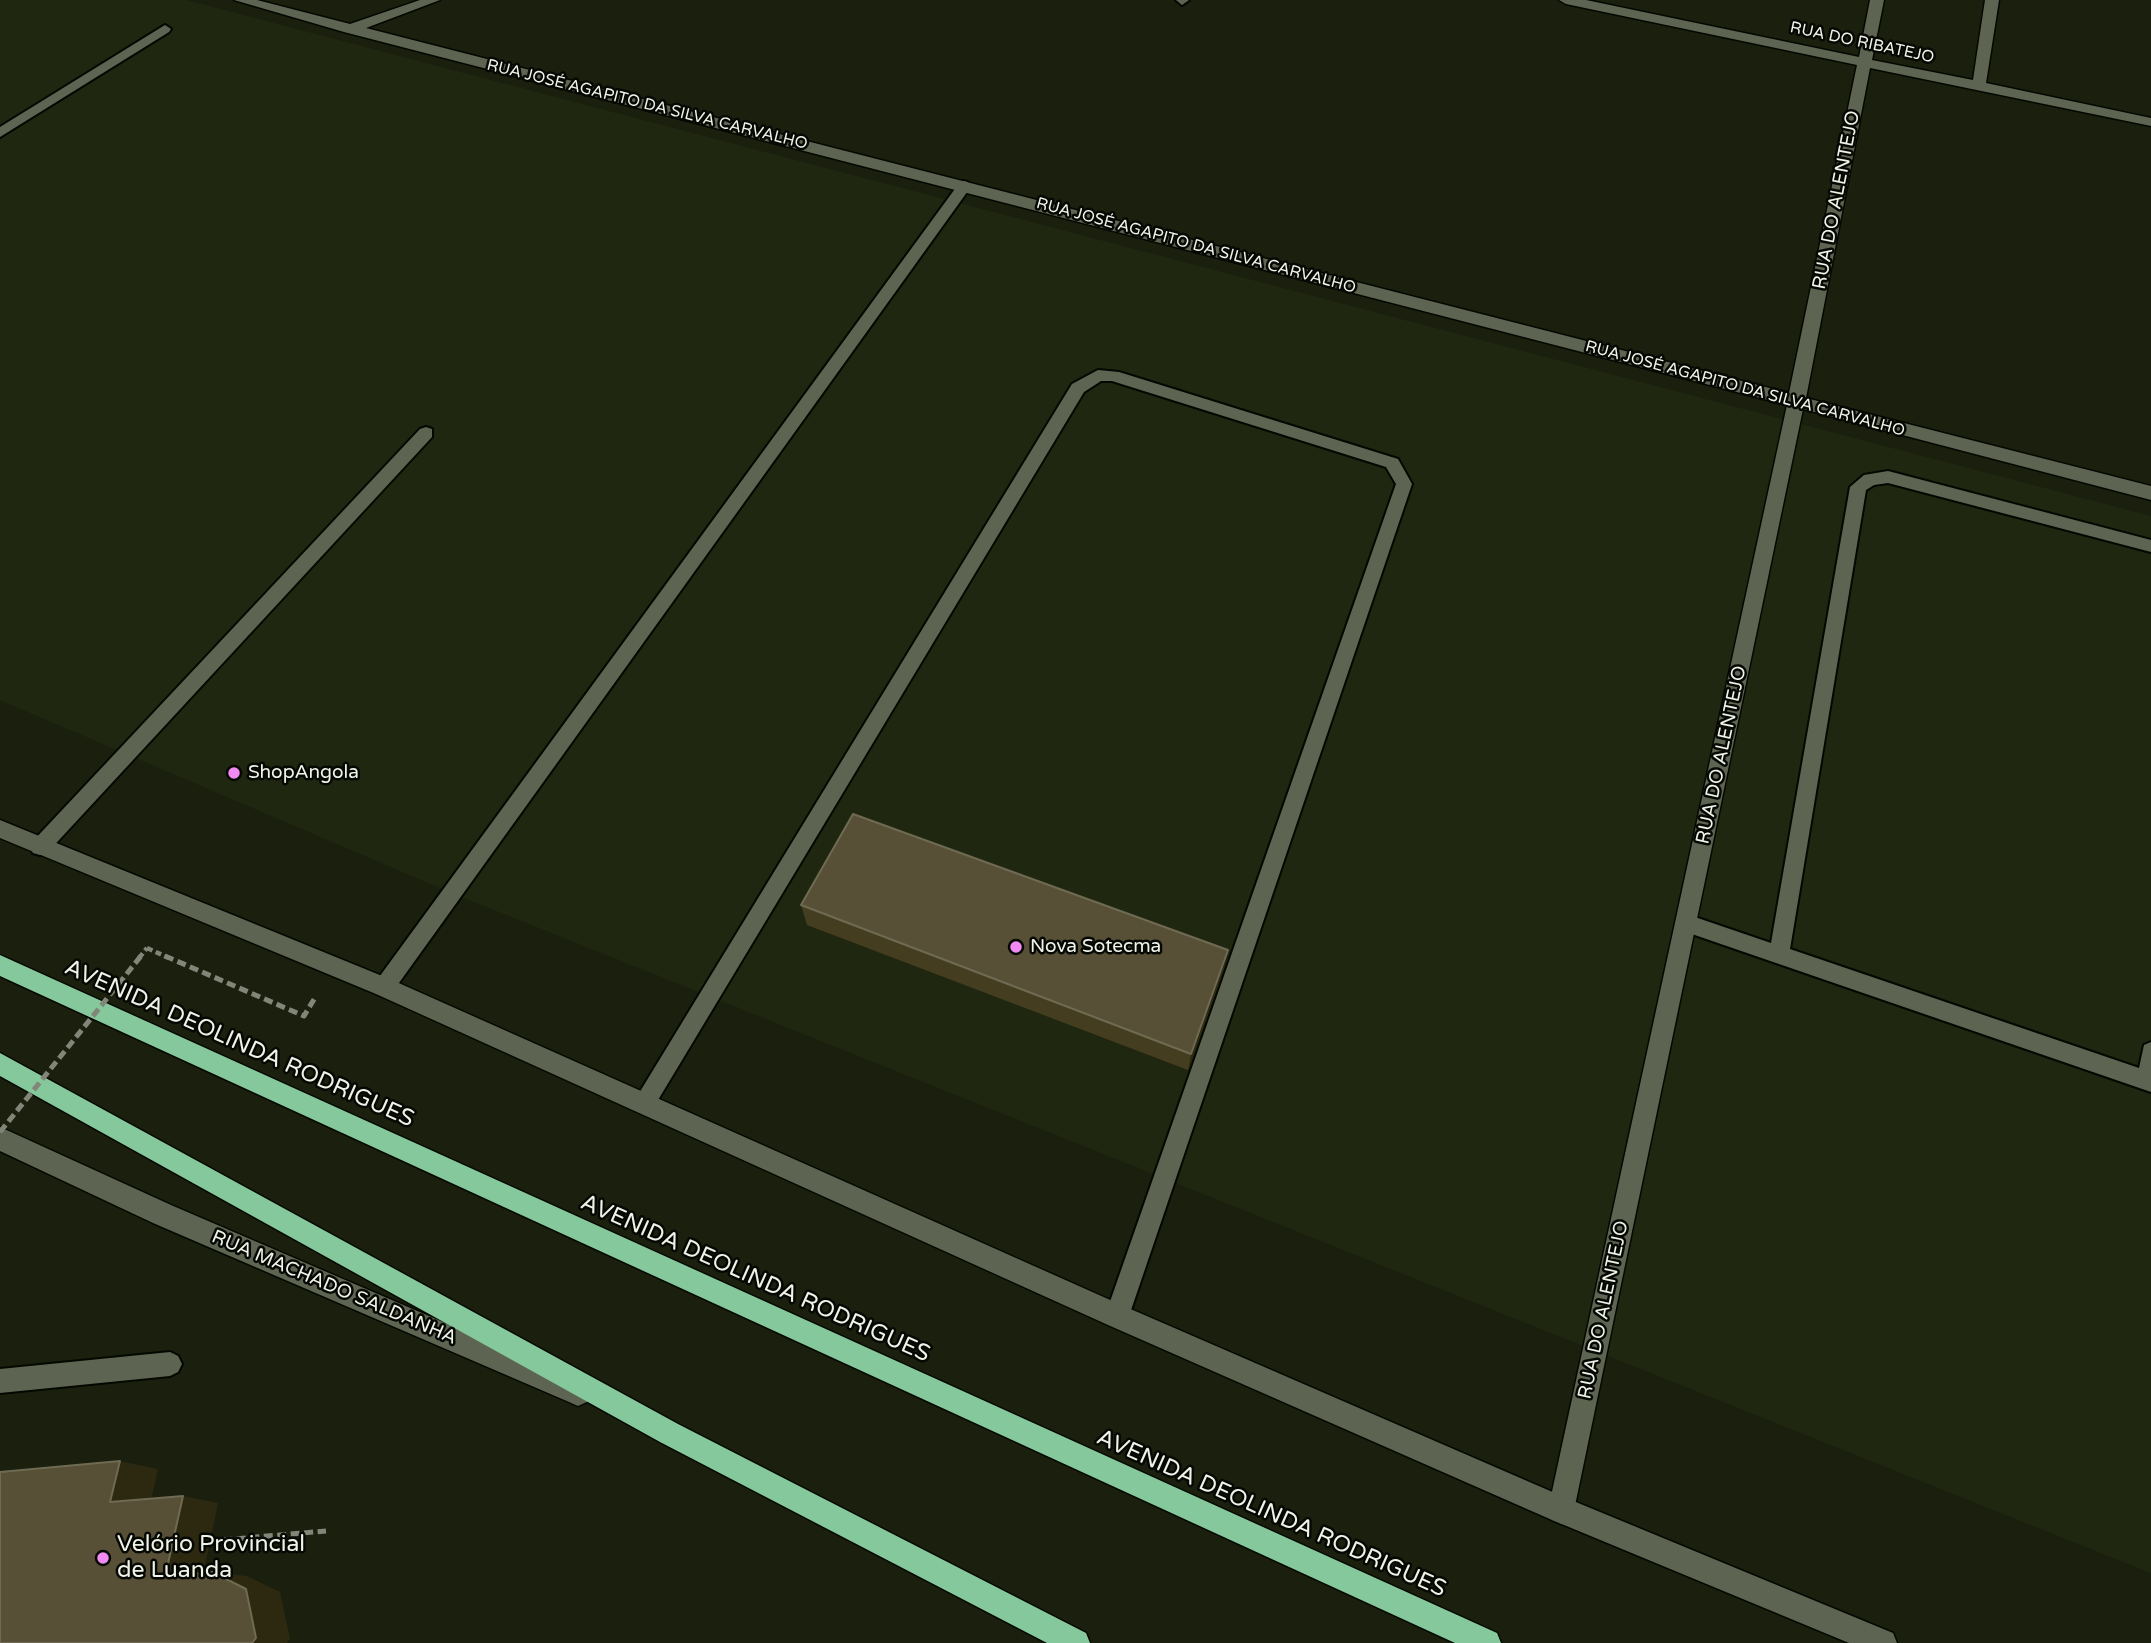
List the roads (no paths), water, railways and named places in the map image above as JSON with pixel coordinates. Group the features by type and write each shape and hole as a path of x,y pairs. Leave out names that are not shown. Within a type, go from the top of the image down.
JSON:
{"highway":[{"name":"AVENIDA DEOLINDA RODRIGUES","path":"0,965 1487,1643"},
{"path":"0,1064 669,1433 1076,1643"}],"street":[{"name":"RUA JOSÉ AGAPITO DA SILVA CARVALHO","path":"241,0 2151,494"},
{"path":"348,29 433,0"},
{"name":"RUA DO RIBATEJO","path":"1566,0 2151,121"},
{"name":"RUA DO ALENTEJO","path":"1562,1510 1796,403 1877,0"},
{"path":"1979,85 1992,0"},
{"path":"0,829 384,986 1117,1316 1562,1510 1883,1643"},
{"name":"RUA MACHADO SALDANHA","path":"0,1139 162,1214 669,1433"}],"lane":[{"path":"0,133 165,29"},
{"path":"384,986 965,186"},
{"path":"643,1103 1078,388 1098,375 1113,376 1392,463 1404,484 1117,1316"},
{"path":"40,847 426,433"},
{"path":"1779,955 1858,487 1870,479 1888,477 2151,546"},
{"path":"1686,923 2150,1082 2151,1052"},
{"path":"0,1381 170,1364"}],"place":[{"name":"ShopAngola","path":"234,773"},
{"name":"Nova Sotecma","path":"1016,947"},
{"name":"Velório Provincial de Luanda","path":"103,1558"}]}
